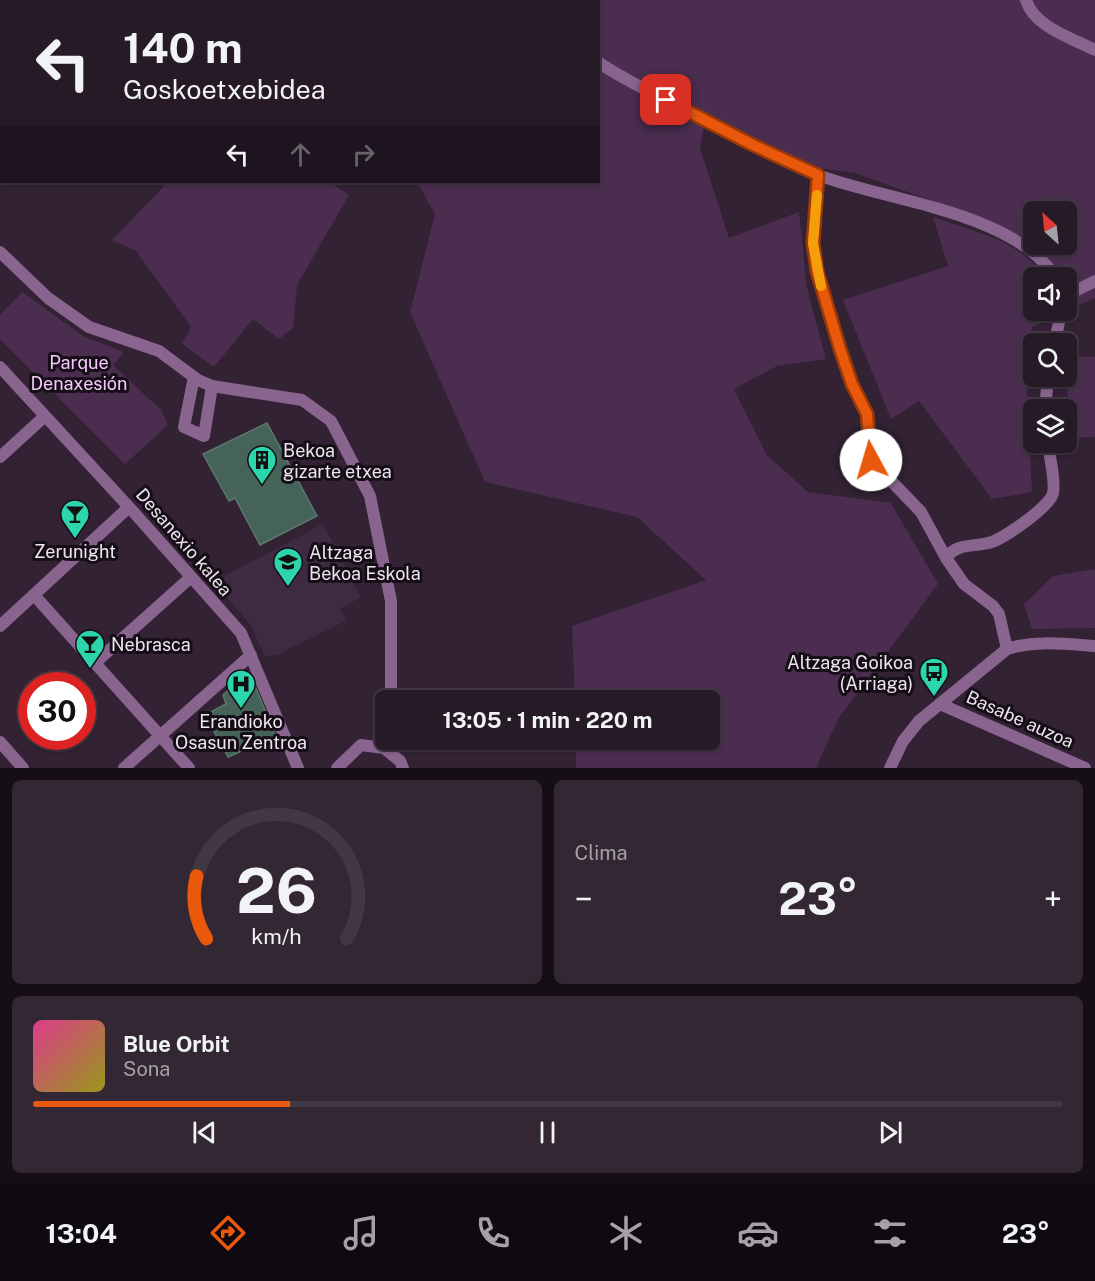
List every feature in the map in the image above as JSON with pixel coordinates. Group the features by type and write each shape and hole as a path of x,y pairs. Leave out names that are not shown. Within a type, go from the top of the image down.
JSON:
{"street":[{"path":"1026,0 1035,17 1047,26 1095,50"},
{"path":"600,63 753,145 818,175 931,207 999,231 1022,243 1039,256 1048,267"},
{"path":"818,175 813,243 817,271 849,375 867,414 871,460 921,512 946,558 964,584 993,606 999,614 1007,649"},
{"path":"0,252 48,298 89,327 159,351 194,377 212,386 302,400 331,421 370,496 391,601 391,690"},
{"path":"1077,290 1095,280"},
{"name":"Desanexio kalea","path":"0,367 241,633 298,768"},
{"path":"194,377 184,427 204,436 212,386"},
{"path":"0,457 45,416"},
{"path":"946,558 961,546 999,540 1049,503 1053,493 1049,453"},
{"path":"0,626 129,507"},
{"path":"96,662 190,578"},
{"path":"34,595 189,768"},
{"path":"890,768 903,741 919,721 1007,649 1035,644 1095,646"},
{"path":"124,768 250,655"},
{"name":"Basabe auzoa","path":"940,704 1085,768"},
{"path":"0,742 23,768"},
{"path":"337,768 361,745 375,744"},
{"path":"391,750 404,768"}],"shaded area":[{"name":"Altzaga Bekoa Eskola","path":"323,524 361,597 340,609 346,621 279,654 265,657 250,624 212,580 226,575"}],"green space":[{"path":"600,0 1095,0 1095,298 1077,307 1077,267 1053,267 1042,255 1077,255 1077,201 1023,201 1023,237 971,215 855,173 811,167 604,61 600,57"},
{"path":"600,71 704,127 700,148 729,238 799,212 807,288 826,359 777,366 734,389 767,455 808,492 891,503 938,584 838,719 816,768 576,768 576,750 720,750 720,690 575,690 572,626 706,580 637,517 485,482 410,312 435,214 418,183 600,183"},
{"path":"167,183 331,183 349,195 297,285 293,328 279,339 253,319 214,367 182,344 191,327 136,251 112,240"},
{"path":"933,217 979,232 1009,245 1036,267 1023,267 1023,321 1046,321 1032,327 1032,333 1023,333 1023,387 1027,387 1027,399 1023,399 1023,453 1030,453 1032,492 992,499 919,401 891,419 843,300 948,266"},
{"name":"Parque Denaxesión","path":"22,292 83,336 124,352 113,365 161,410 168,425 125,464 0,339 0,315"},
{"path":"1077,357 1095,357 1095,437 1077,438 1077,399 1067,399 1068,387 1077,387"},
{"path":"1095,569 1095,628 1032,629 1024,604 1053,576"}],"building":[{"name":"Bekoa gizarte etxea","path":"267,423 317,516 260,545 235,498 229,501 203,454"},
{"name":"Erandioko Osasun Zentroa","path":"249,672 276,736 228,757 205,715 226,704 223,695"}],"slow traffic":[{"path":"817,195 813,243 821,286"}],"place":[{"name":"Bekoa gizarte etxea","path":"262,486"},
{"name":"Zerunight","path":"75,540"},
{"name":"Altzaga Bekoa Eskola","path":"288,588"},
{"name":"Nebrasca","path":"90,670"},
{"name":"Altzaga Goikoa (Arriaga)","path":"934,698"},
{"name":"Erandioko Osasun Zentroa","path":"241,710"}],"route":[{"path":"666,100 753,145 818,175 813,243 817,271 852,384 867,414 871,460"}]}
